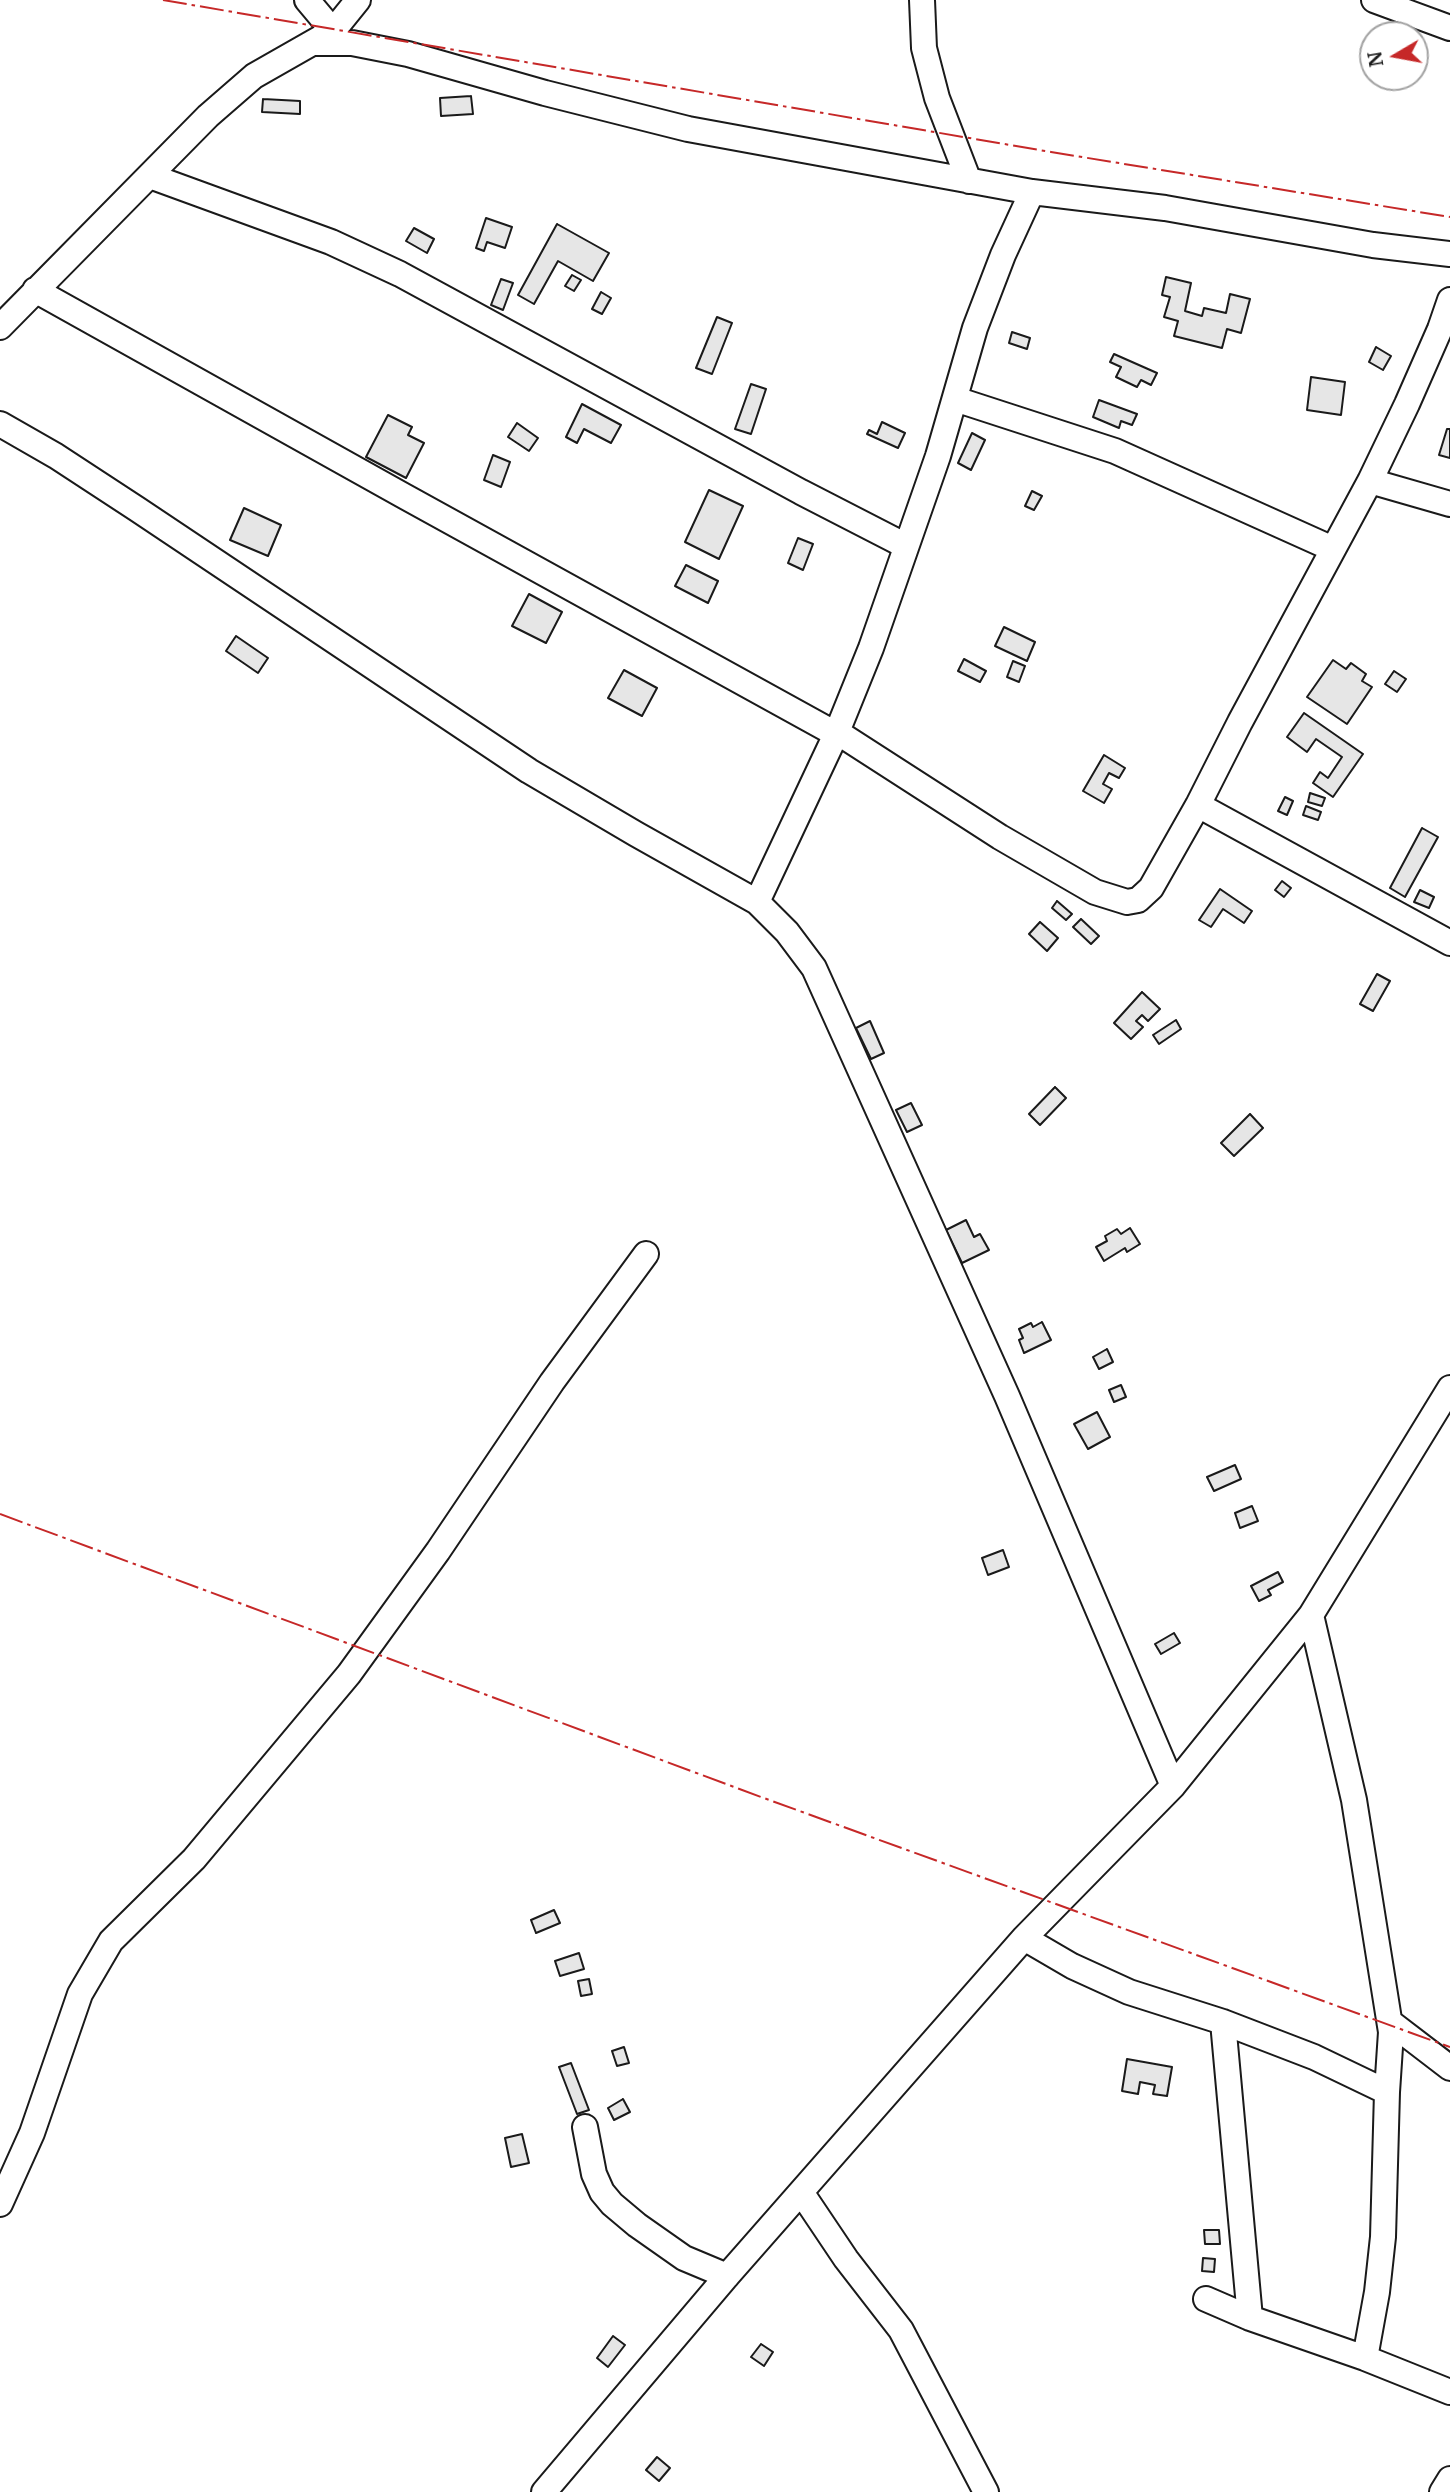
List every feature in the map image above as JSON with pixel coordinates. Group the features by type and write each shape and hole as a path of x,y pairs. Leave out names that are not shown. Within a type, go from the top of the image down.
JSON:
{"street":[{"path":"307,0 323,37"},
{"path":"0,327 208,116 254,76 323,37 358,0"},
{"path":"922,0 924,48 937,98 969,181"},
{"path":"1374,0 1419,8 1450,28"},
{"path":"323,37 408,54 545,93 688,129 1032,192 1165,208 1373,245 1450,254"},
{"path":"150,176 331,242 401,274 906,546"},
{"path":"757,902 837,732 871,648 938,456 975,328 1003,255 1032,192"},
{"path":"35,290 416,503 834,733 837,732 1000,837 1095,892 1127,902 1138,900 1151,888 1198,805 1370,481 1412,392 1450,300"},
{"path":"955,399 1115,452 1333,549"},
{"path":"0,424 103,486 529,771 757,902 788,932 814,968 1007,1396 1173,1786"},
{"path":"1370,481 1450,504"},
{"path":"1198,805 1450,943"},
{"path":"0,2204 32,2133 80,1994 111,1941 194,1859 349,1674 438,1552 552,1382 646,1254"},
{"path":"544,2492 727,2276 1024,1937 1173,1786 1311,1615 1450,1388"},
{"path":"1311,1615 1354,1800 1377,1959 1390,2022 1383,2237 1377,2292 1365,2358"},
{"path":"1024,1937 1072,1966 1129,1992 1223,2022 1314,2057 1387,2092"},
{"path":"1223,2022 1250,2318"},
{"path":"1390,2022 1450,2068"},
{"path":"585,2127 594,2174 602,2192 612,2204 684,2258 727,2276"},
{"path":"801,2192 846,2259 901,2330 986,2492"},
{"path":"1206,2299 1450,2392"},
{"path":"1443,2492 1450,2479"}],"building":[{"path":"471,96 473,114 441,116 440,98"},
{"path":"263,99 300,101 300,114 262,112"},
{"path":"486,218 512,227 505,248 487,242 484,251 476,248"},
{"path":"557,224 609,253 593,281 558,261 534,304 518,295"},
{"path":"414,228 434,239 427,253 406,241"},
{"path":"572,275 581,280 574,291 565,286"},
{"path":"1166,277 1191,283 1185,311 1202,316 1204,308 1226,313 1230,294 1250,299 1241,333 1227,329 1222,348 1174,336 1178,321 1164,317 1170,297 1162,295"},
{"path":"501,279 513,283 503,310 491,305"},
{"path":"601,292 611,298 602,314 592,309"},
{"path":"717,317 732,323 712,374 696,368"},
{"path":"1012,332 1030,338 1027,349 1009,343"},
{"path":"1376,347 1391,356 1383,370 1369,362"},
{"path":"1114,354 1157,373 1151,385 1141,380 1137,387 1116,377 1121,367 1110,362"},
{"path":"1311,377 1345,382 1341,415 1307,410"},
{"path":"751,384 766,389 751,434 735,429"},
{"path":"1099,400 1137,414 1132,425 1121,421 1119,428 1093,417"},
{"path":"582,404 621,425 611,443 584,429 577,443 566,437"},
{"path":"388,415 412,427 408,435 424,443 406,478 366,457"},
{"path":"882,422 905,433 898,448 867,434 869,430 877,434"},
{"path":"517,423 538,438 529,451 508,437"},
{"path":"1447,429 1450,429 1450,458 1439,455"},
{"path":"972,433 985,440 971,470 958,463"},
{"path":"493,455 510,462 501,487 484,480"},
{"path":"709,490 743,506 719,559 685,542"},
{"path":"1032,491 1042,496 1034,510 1025,506"},
{"path":"244,508 281,525 268,556 230,540"},
{"path":"798,538 813,544 803,570 788,563"},
{"path":"686,565 718,581 708,603 675,586"},
{"path":"529,594 562,612 546,643 512,626"},
{"path":"1004,627 1035,642 1027,661 995,646"},
{"path":"236,636 268,658 258,673 226,651"},
{"path":"964,659 986,671 980,682 958,671"},
{"path":"1333,660 1346,669 1351,663 1366,674 1362,681 1372,687 1347,724 1307,697"},
{"path":"1013,661 1025,666 1019,682 1007,677"},
{"path":"624,670 657,688 642,716 608,698"},
{"path":"1394,671 1406,679 1397,692 1385,684"},
{"path":"1304,713 1363,754 1333,797 1313,783 1320,772 1328,778 1342,757 1316,739 1307,752 1287,737"},
{"path":"1104,755 1125,768 1119,778 1109,773 1103,784 1112,789 1104,803 1083,791"},
{"path":"1310,793 1325,798 1322,806 1308,802"},
{"path":"1285,797 1293,801 1287,815 1278,811"},
{"path":"1306,806 1321,812 1318,820 1303,815"},
{"path":"1422,828 1438,837 1405,897 1390,888"},
{"path":"1282,881 1291,888 1284,897 1275,890"},
{"path":"1220,889 1252,911 1244,923 1223,909 1211,927 1199,920"},
{"path":"1420,890 1434,897 1429,908 1414,902"},
{"path":"1057,901 1072,914 1066,920 1052,908"},
{"path":"1081,919 1099,936 1091,944 1073,927"},
{"path":"1040,922 1058,938 1047,951 1029,934"},
{"path":"1377,974 1390,981 1373,1011 1360,1004"},
{"path":"1142,992 1160,1009 1148,1021 1142,1015 1136,1021 1143,1027 1131,1039 1114,1023"},
{"path":"1176,1020 1181,1029 1159,1044 1153,1035"},
{"path":"870,1021 884,1053 871,1059 856,1028"},
{"path":"1055,1087 1066,1098 1040,1125 1029,1114"},
{"path":"911,1103 922,1125 907,1132 896,1110"},
{"path":"1250,1114 1263,1128 1234,1156 1221,1143"},
{"path":"966,1220 974,1237 980,1234 989,1250 962,1263 946,1230"},
{"path":"1130,1228 1140,1244 1127,1252 1125,1248 1104,1261 1096,1247 1107,1241 1105,1236 1117,1229 1121,1234"},
{"path":"1042,1322 1051,1340 1024,1353 1019,1340 1023,1338 1019,1329 1031,1323 1033,1327"},
{"path":"1107,1349 1113,1362 1099,1369 1093,1357"},
{"path":"1121,1385 1126,1397 1114,1402 1109,1390"},
{"path":"1097,1412 1110,1437 1088,1449 1074,1424"},
{"path":"1235,1465 1241,1479 1214,1491 1207,1477"},
{"path":"1252,1506 1258,1521 1240,1528 1235,1513"},
{"path":"1003,1550 1009,1567 988,1575 982,1558"},
{"path":"1278,1572 1283,1582 1268,1590 1271,1595 1259,1601 1251,1586"},
{"path":"1174,1633 1180,1643 1161,1654 1155,1644"},
{"path":"554,1910 560,1923 536,1933 531,1920"},
{"path":"579,1953 584,1969 560,1976 555,1961"},
{"path":"589,1979 592,1994 581,1996 578,1981"},
{"path":"624,2047 629,2063 617,2066 612,2051"},
{"path":"1127,2059 1172,2067 1167,2096 1153,2094 1155,2085 1140,2082 1138,2094 1122,2091"},
{"path":"571,2063 589,2110 577,2114 559,2067"},
{"path":"623,2099 630,2112 614,2120 608,2108"},
{"path":"522,2134 529,2163 511,2167 505,2138"},
{"path":"1204,2230 1219,2230 1220,2244 1205,2244"},
{"path":"1203,2258 1215,2259 1214,2272 1202,2271"},
{"path":"613,2336 625,2345 608,2367 597,2358"},
{"path":"761,2344 773,2352 764,2366 751,2357"},
{"path":"657,2457 670,2468 659,2481 646,2470"}],"power":[{"path":"163,0 1051,152 1450,217"},
{"path":"0,1514 761,1797 1450,2047"}]}
